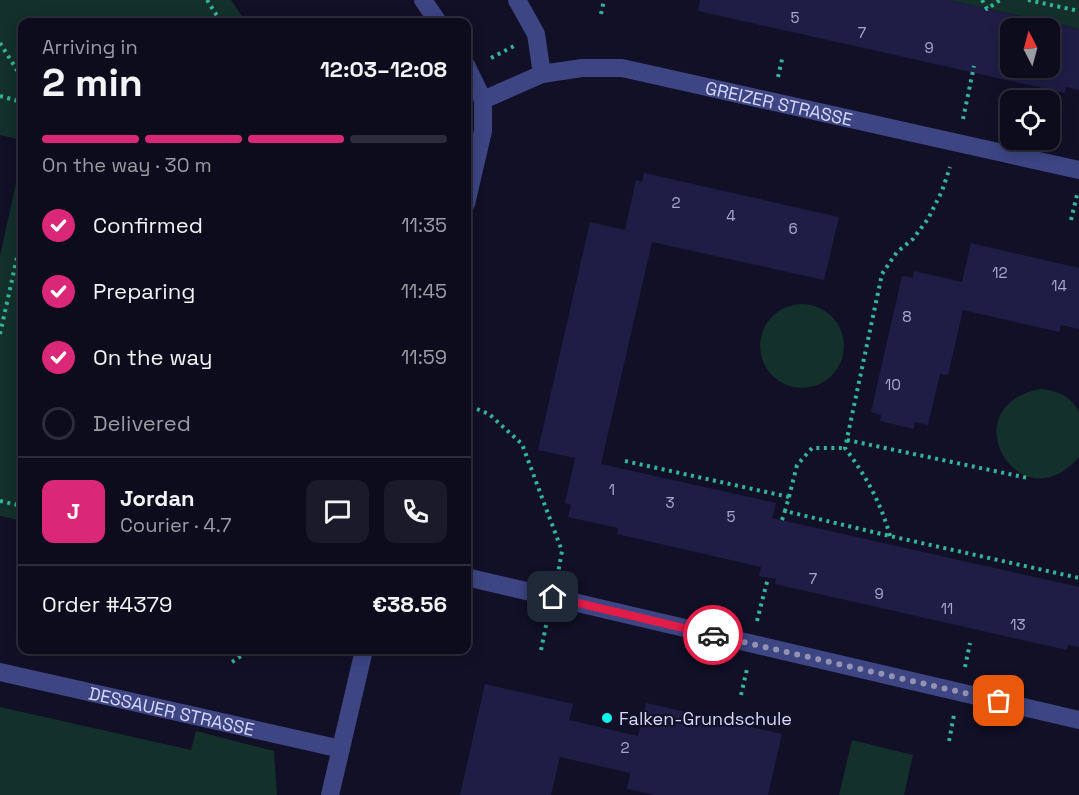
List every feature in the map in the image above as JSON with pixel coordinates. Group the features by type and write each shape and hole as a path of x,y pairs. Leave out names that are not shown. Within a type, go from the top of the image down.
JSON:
{"street":[{"path":"423,0 435,18"},
{"path":"517,0 536,34 542,74"},
{"name":"GREIZER STRASSE","path":"483,100 542,74 582,68 622,68 1079,170"},
{"path":"471,74 483,100 483,131 471,183"},
{"path":"471,579 1079,720"},
{"path":"330,795 363,654"},
{"name":"DESSAUER STRASSE","path":"0,672 341,749"}],"path":[{"path":"207,0 218,18"},
{"path":"601,14 604,0"},
{"path":"982,0 987,9 1000,0"},
{"path":"1028,0 1079,11"},
{"path":"471,66 536,34"},
{"path":"0,43 18,72"},
{"path":"958,142 974,66"},
{"path":"0,96 18,101"},
{"path":"1071,220 1079,188"},
{"path":"845,448 882,274 897,252 914,239 928,219 942,191"},
{"path":"0,334 18,253"},
{"path":"477,409 489,414 522,444 562,551"},
{"path":"847,440 1028,478"},
{"path":"782,520 797,465 812,448 845,448"},
{"path":"845,448 864,473 883,510 890,536"},
{"path":"625,461 789,497"},
{"path":"0,501 18,505"},
{"path":"785,511 1079,578"},
{"path":"232,662 244,654"}],"green space":[{"path":"0,0 231,0 243,18 18,18 18,139 0,135"},
{"path":"948,0 1079,0 1079,29 1060,25 1060,18 1029,18"},
{"path":"18,174 18,520 0,516 0,256"},
{"path":"802,304 818,307 832,316 841,330 844,346 841,362 832,376 818,385 802,388 786,385 772,376 763,362 760,346 763,330 772,316 786,307"},
{"path":"1041,389 1063,395 1079,412 1079,457 1056,475 1035,478 1016,470 1003,455 997,436 1000,416 1014,399"},
{"path":"0,707 191,750 196,731 274,751 277,795 0,795"},
{"path":"852,740 913,755 904,795 839,795"}],"building":[{"path":"700,0 948,0 1029,18 1000,18 1000,78 1060,78 1060,25 1079,29 1079,90 1066,87 1065,93 1060,90 1052,90 698,11"},
{"path":"644,173 839,217 824,280 652,242 601,464 776,503 772,518 1079,587 1079,647 1068,645 1067,650 775,584 776,579 759,576 761,567 617,534 618,528 568,517 571,505 565,503 575,458 538,450 590,222 625,230 636,180 642,182"},
{"path":"971,243 1079,268 1079,329 1061,325 1059,332 963,310 948,375 940,374 928,425 915,422 914,429 880,421 881,415 871,412 902,276 913,278 914,271 962,282"},
{"name":"Falken-Grundschule","path":"485,684 573,704 569,720 638,736 646,703 782,734 768,795 655,795 627,789 630,773 560,757 551,795 460,795"}],"way so far":[{"path":"713,635 999,701"}],"place":[{"name":"Falken-Grundschule","path":"607,718"}],"route":[{"path":"553,597 713,635"}]}
